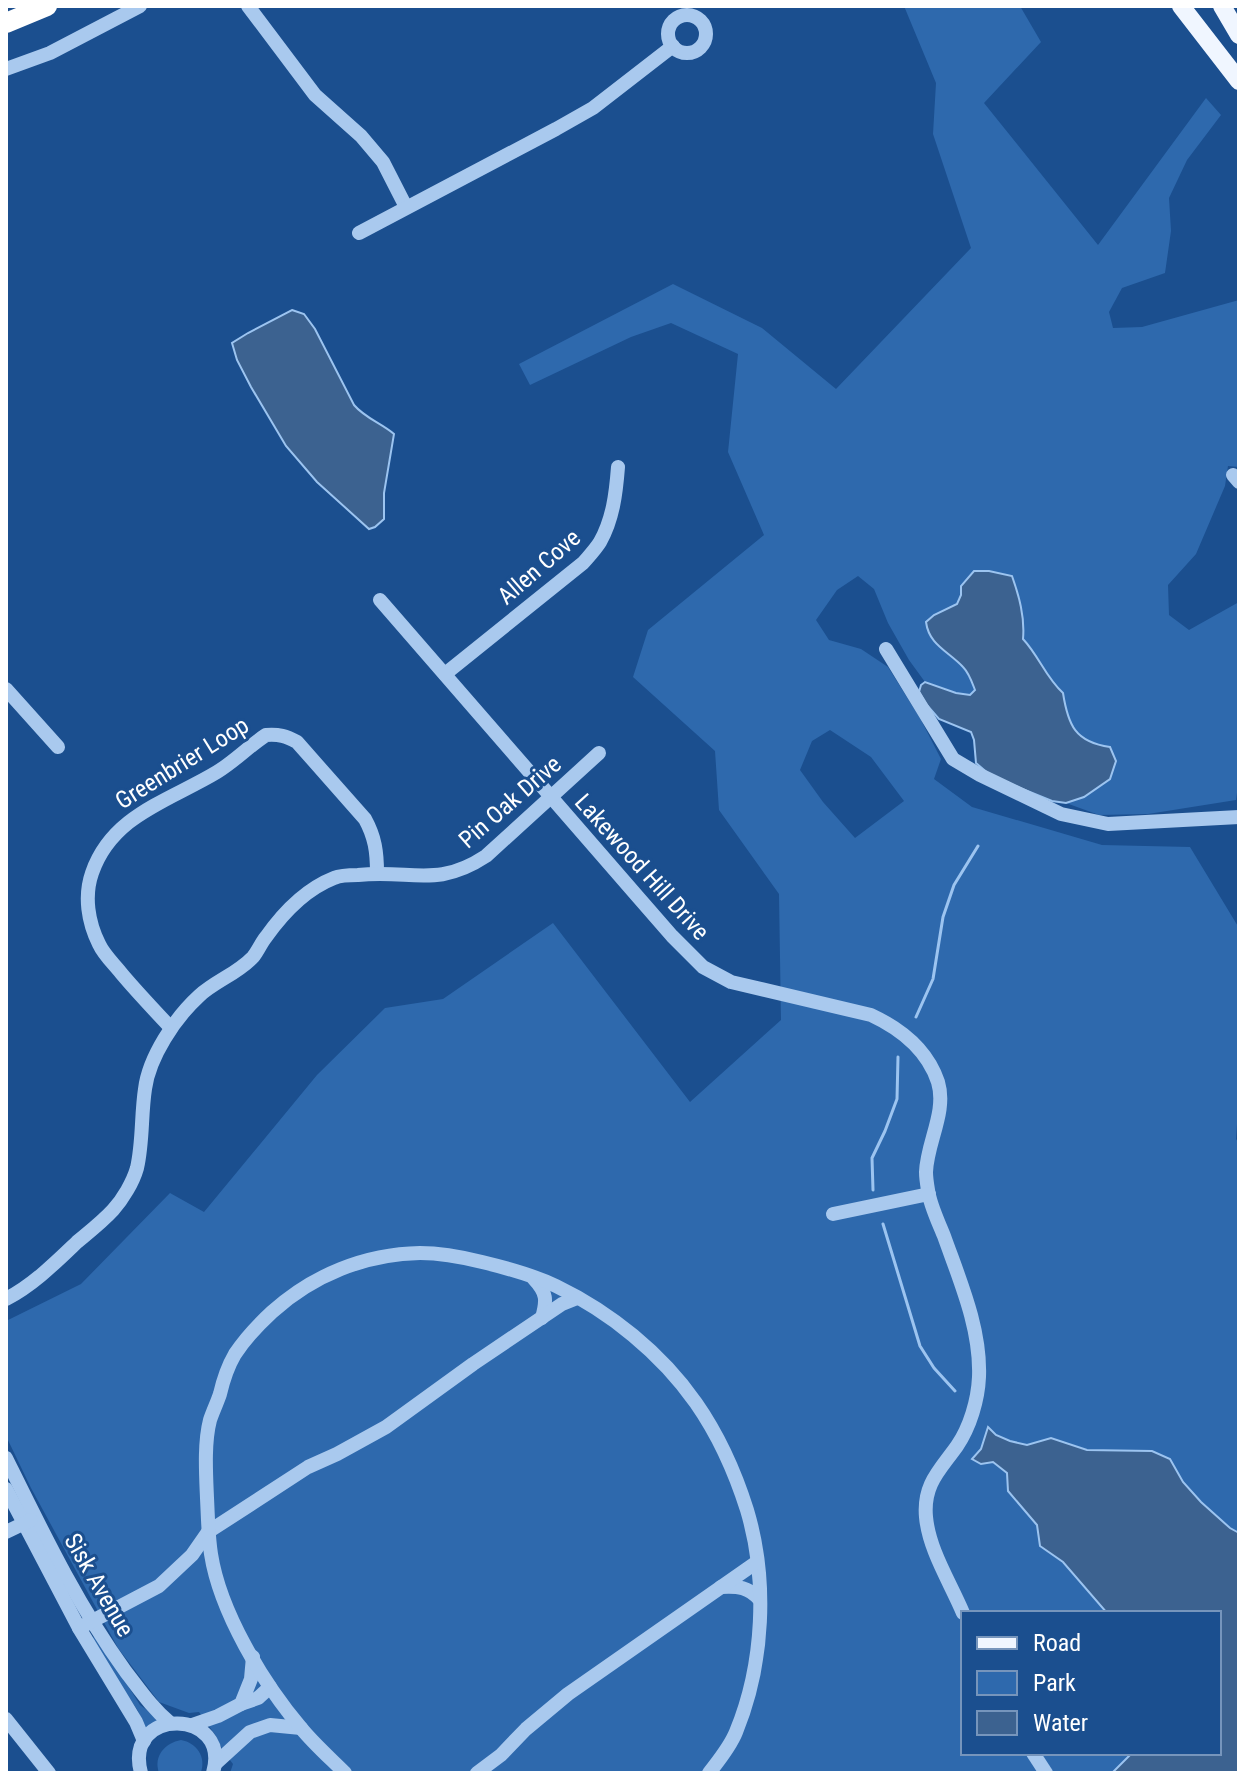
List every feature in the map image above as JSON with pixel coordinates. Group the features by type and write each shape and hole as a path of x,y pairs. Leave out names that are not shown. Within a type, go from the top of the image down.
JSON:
{"highway":[{"path":"6,23 47,6"}],"main road":[{"path":"1181,6 1239,81"},
{"path":"1217,53 1239,37 1222,6"}],"street":[{"path":"6,69 50,53 140,6"},
{"path":"248,6 315,95 361,136 383,162 406,207"},
{"path":"677,11 699,19 706,36 700,48 683,52 673,46 669,29 677,11"},
{"path":"359,233 593,108 673,46"},
{"name":"Allen Cove","path":"445,674 583,563 599,543 611,516 618,467"},
{"name":"Lakewood Hill Drive","path":"380,600 672,936 703,967 731,982 871,1015 892,1025 914,1042 929,1061 939,1085 939,1111 926,1172 929,1194 970,1312 979,1363 979,1381 971,1416 958,1445 934,1475 925,1505 930,1540 962,1611"},
{"path":"886,649 953,759 1061,814 1108,824 1239,817"},
{"path":"6,689 58,747"},
{"name":"Greenbrier Loop","path":"171,1028 100,947 89,913 87,895 98,855 108,840 128,821 217,772 266,735 286,736 298,743 365,819 377,847 377,873"},
{"name":"Pin Oak Drive","path":"6,1299 19,1293 114,1209 136,1171 145,1085 171,1028 201,994 230,976 253,956 293,906 314,888 336,877 377,873 426,877 469,868 599,753"},
{"path":"833,1214 929,1194"},
{"path":"345,1773 282,1704 232,1622 211,1557 208,1532 206,1474 209,1423 233,1356 290,1296 324,1276 354,1264 420,1253 459,1257 508,1268 554,1285 601,1312 637,1339 668,1369 717,1436 735,1473 748,1515 756,1550 760,1600 758,1649 749,1695 735,1735 709,1773"},
{"path":"532,1277 545,1296 542,1318"},
{"path":"86,1624 159,1586 192,1555 208,1532 308,1467 386,1427 473,1364 562,1304 577,1298"},
{"name":"Sisk Avenue","path":"6,1458 29,1520"},
{"name":"Sisk Avenue","path":"6,1489 29,1520 86,1624 144,1741"},
{"path":"6,1532 29,1520"},
{"path":"477,1773 568,1694 757,1562"},
{"path":"720,1587 743,1588 753,1592 760,1600"},
{"name":"Sisk Avenue","path":"86,1624 113,1654 154,1710 170,1723"},
{"path":"241,1704 251,1679 253,1657"},
{"path":"192,1725 258,1698 270,1687"},
{"path":"215,1770 250,1732 282,1704"},
{"path":"6,1719 49,1773"},
{"path":"141,1773 139,1757 144,1741 151,1732 160,1726 181,1722 202,1731 210,1740 215,1751 215,1770"},
{"path":"250,1732 270,1725 301,1728"},
{"path":"1034,1755 1046,1773"}],"green space":[{"path":"904,6 1020,6 1041,42 984,103 1098,245 1206,98 1221,115 1187,160 1169,198 1171,231 1165,273 1122,288 1109,312 1113,328 1142,327 1239,300 1239,467 1228,466 1225,486 1196,554 1168,585 1169,615 1189,630 1239,602 1239,778 1236,800 1148,814 1099,815 1066,803 1084,797 1110,747 1089,741 1075,730 1063,693 1023,639 1024,626 961,595 957,604 934,615 948,654 964,668 976,690 970,695 925,682 888,623 874,589 858,576 837,590 816,620 829,640 861,649 888,667 941,759 934,779 972,807 1102,845 1190,847 1239,928 1236,1139 1239,1144 1239,1533 1201,1502 1183,1482 1170,1459 1152,1451 1087,1450 1051,1438 1027,1445 996,1435 973,1459 981,1464 993,1462 1008,1473 1008,1491 1037,1525 1040,1546 1063,1562 1105,1611 961,1611 961,1755 1130,1755 1112,1773 230,1773 233,1764 199,1712 189,1713 159,1702 118,1648 31,1488 6,1436 6,1321 81,1284 170,1193 204,1212 317,1075 385,1008 443,999 553,923 690,1102 781,1020 779,894 719,810 715,751 633,677 648,630 764,535 728,452 738,354 671,323 631,337 530,385 519,364 673,284 762,328 836,389 971,248 933,134 936,83","holes":["830,730 871,757 904,801 855,838 800,770 812,741"]},
{"path":"94,1636 140,1705 163,1722 147,1733 138,1711 92,1641"},
{"path":"181,1740 192,1744 199,1752 201,1772 159,1773 158,1761 162,1751"}],"water":[{"path":"292,310 304,314 315,329 354,405 394,434 384,493 384,519 375,527 369,529 317,482 286,446 237,360 232,343"},
{"path":"974,571 1012,576 1021,607 1023,639 1063,693 1075,730 1089,741 1110,747 1116,761 1110,779 1084,797 1066,803 1052,801 990,775 976,763 971,732 939,719 919,692 925,682 956,693 970,695 975,690 965,669 940,647 931,636 926,622 957,604 961,586"},
{"path":"988,1427 996,1435 1027,1445 1051,1438 1087,1450 1152,1451 1170,1459 1183,1482 1201,1502 1239,1533 1239,1773 1112,1773 1130,1755 1221,1755 1221,1611 1105,1611 1063,1562 1040,1546 1037,1525 1008,1491 1007,1473 993,1462 981,1464 972,1459 981,1449"}],"waterway":[{"path":"916,1017 933,979 943,917 954,885 978,846"},
{"path":"873,1190 872,1158 897,1099 898,1057"},
{"path":"883,1224 920,1346 934,1368 955,1391"}]}
